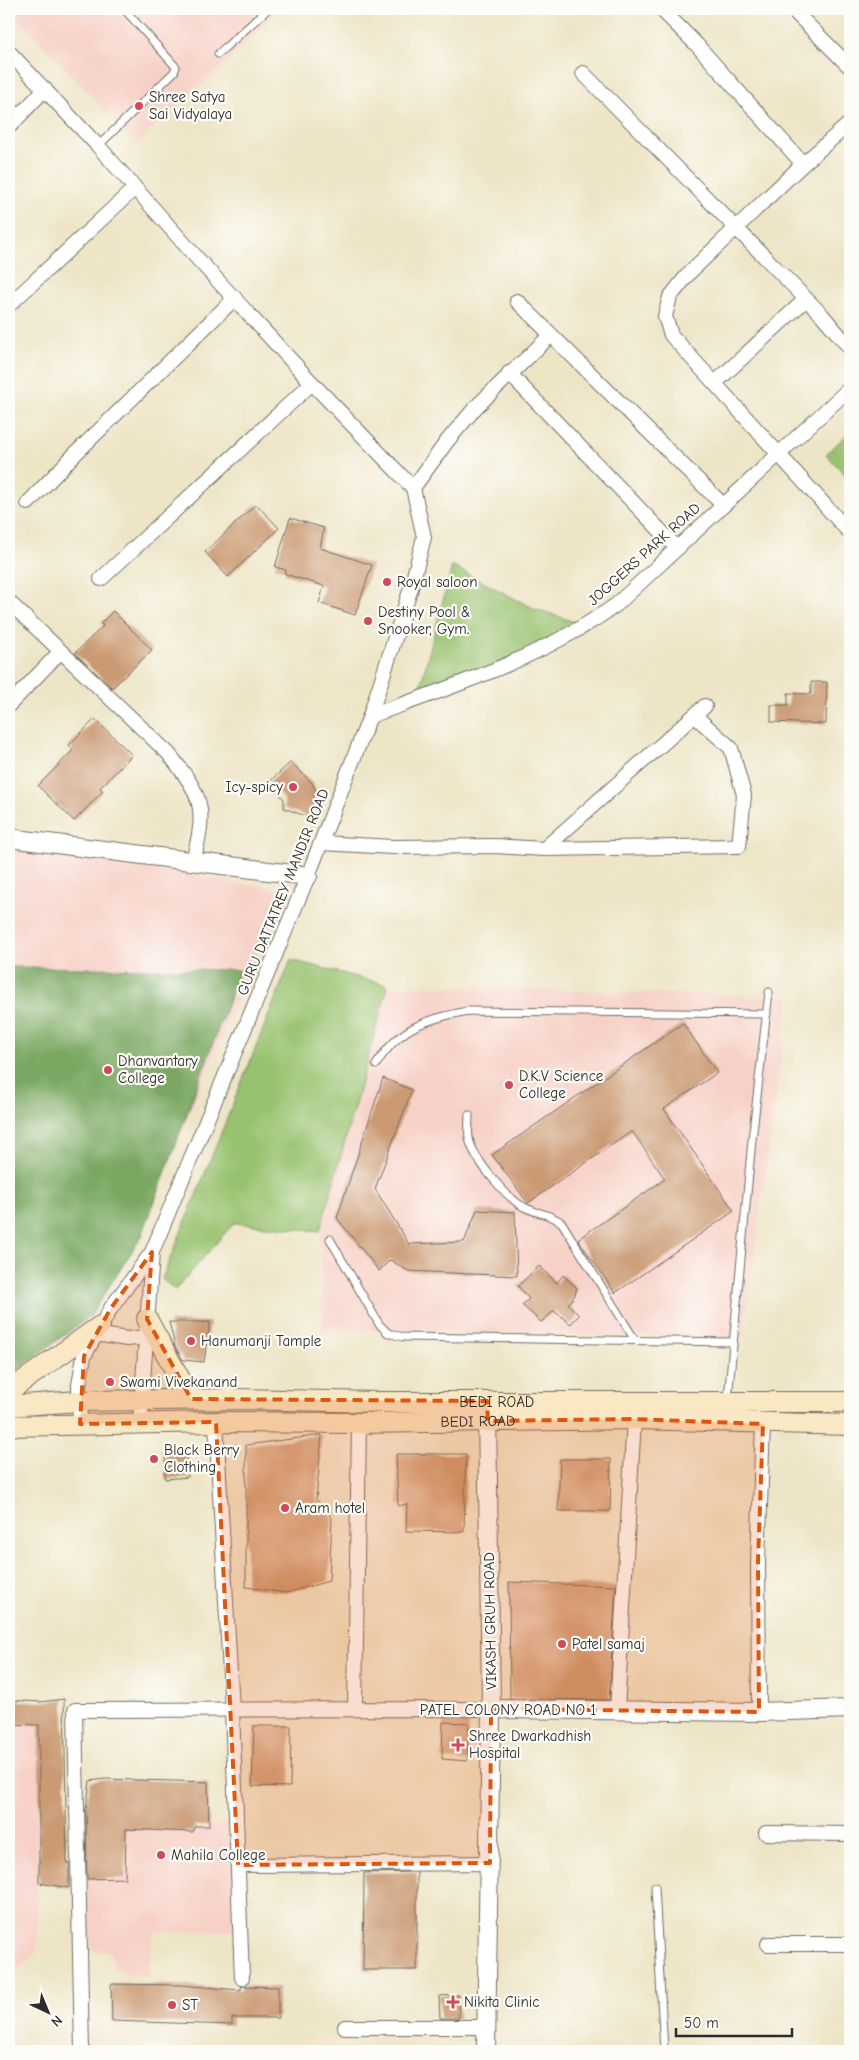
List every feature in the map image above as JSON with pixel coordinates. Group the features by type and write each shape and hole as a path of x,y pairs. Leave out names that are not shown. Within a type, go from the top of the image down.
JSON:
{"main road":[{"path":"146,1328 191,1399"},
{"path":"9,1391 98,1330"},
{"name":"BEDI ROAD","path":"9,1406 79,1401 191,1399 850,1402"},
{"name":"BEDI ROAD","path":"9,1426 216,1422 359,1423 634,1419 850,1425"}],"street":[{"path":"661,9 698,45 803,164"},
{"path":"792,9 850,67"},
{"path":"9,52 98,146 312,383 413,488 448,440 509,373 551,335"},
{"path":"583,73 806,299 850,348"},
{"path":"9,127 45,90"},
{"path":"850,123 735,227 690,272 670,297 666,316 671,335 850,533"},
{"path":"9,305 135,188"},
{"path":"28,503 73,456 235,298"},
{"path":"715,383 806,299"},
{"path":"517,301 723,505"},
{"path":"509,373 676,548"},
{"path":"101,579 312,383"},
{"name":"JOGGERS PARK ROAD","path":"370,716 498,668 587,626 616,606 676,548 779,456 850,388"},
{"name":"GURU DATTATREY MANDIR ROAD","path":"80,1424 80,1372 84,1356 98,1330 152,1252 308,876 370,716 411,588 424,537 413,488"},
{"path":"9,602 169,754 188,779 200,803 202,829 193,861"},
{"path":"9,705 60,652"},
{"path":"321,843 392,847 496,846 544,849 739,846 744,795 731,748 700,711 544,849"},
{"path":"9,838 308,876"},
{"name":"GURU DATTATREY MANDIR ROAD","path":"140,1424 152,1252"},
{"path":"98,1330 127,1339 146,1328"},
{"name":"VIKASH GRUH ROAD","path":"486,1401 488,1421 491,1710 486,2051"},
{"path":"617,1710 634,1419"},
{"path":"216,1422 232,1709 241,1953"},
{"path":"356,1709 359,1423"},
{"path":"759,1712 758,1562 763,1424"},
{"name":"PATEL COLONY ROAD NO 1","path":"82,2051 75,1710 166,1708 759,1712 850,1710"},
{"path":"766,1833 850,1834"},
{"path":"238,1865 490,1863"},
{"path":"768,1944 850,1944"},
{"path":"345,2027 487,2027"}],"lane":[{"path":"98,146 174,72 176,67 124,9"},
{"path":"218,54 268,9"},
{"path":"728,1402 752,1140 769,992"},
{"path":"376,1065 398,1037 411,1027 439,1016 468,1012 767,1014"},
{"path":"469,1115 469,1140 487,1170 508,1195 522,1206 544,1212 562,1223 635,1340"},
{"path":"330,1238 369,1309 388,1333 403,1337 734,1342"},
{"path":"656,1887 664,2051"}],"highlighted area":[{"path":"152,1252 147,1319 191,1399 487,1401 488,1421 634,1419 763,1424 758,1561 759,1712 491,1709 490,1863 238,1865 216,1422 80,1424 84,1356 111,1308"}],"shaded area":[{"name":"Shree Satya Sai Vidyalaya","path":"9,9 280,9 219,69 136,143"},
{"name":"Dhanvantary College","path":"9,845 284,890 132,1249 89,1323 9,1375"},
{"name":"D.K.V Science College","path":"291,960 388,985 789,997 743,1338 323,1329 320,1232 234,1223 175,1290 162,1279"},
{"path":"9,1724 39,1725 37,1953 9,1979"},
{"name":"Mahila College","path":"105,1779 208,1782 209,1826 195,1826 193,1831 237,1819 234,1931 154,1932 148,1975 115,1971 111,1953 92,1951 88,1931 84,1819 90,1781"}],"green space":[{"path":"850,432 850,480 826,454"},
{"path":"452,566 533,608 587,626 478,676 420,687"},
{"path":"291,960 388,985 320,1231 234,1223 175,1290 162,1279"},
{"name":"Dhanvantary College","path":"9,967 240,970 142,1236 90,1316 9,1376"}],"building":[{"path":"256,504 279,528 228,577 205,552"},
{"path":"290,518 324,528 320,548 372,565 355,615 319,603 324,586 285,574 286,570 275,567"},
{"path":"113,611 152,650 112,688 75,653 103,626 101,623"},
{"path":"811,682 827,682 826,724 771,722 771,705 788,705 788,693 811,694"},
{"path":"95,719 132,755 100,788 103,791 74,821 38,786 73,750 69,745"},
{"name":"Icy-spicy","path":"291,762 312,783 316,791 308,817 284,808 284,799 268,783"},
{"path":"683,1023 717,1073 664,1109 734,1211 615,1293 578,1239 665,1179 632,1131 528,1203 492,1155"},
{"path":"383,1078 412,1090 375,1189 409,1244 464,1242 477,1210 515,1212 517,1276 408,1271 390,1260 379,1271 337,1218"},
{"path":"539,1266 557,1283 563,1275 577,1288 575,1295 568,1304 579,1315 571,1324 554,1311 541,1322 522,1305 529,1299 518,1286"},
{"name":"Hanumanji Tample","path":"169,1322 210,1322 204,1362 183,1360 175,1346"},
{"name":"Aram hotel","path":"322,1435 316,1499 332,1518 329,1581 286,1593 246,1587 246,1445"},
{"path":"165,1453 186,1454 188,1477 165,1479"},
{"path":"396,1454 466,1454 464,1532 406,1531 407,1504 398,1506"},
{"path":"560,1459 611,1459 610,1511 558,1511"},
{"name":"Patel samaj","path":"509,1582 616,1586 609,1700 510,1699"},
{"path":"64,1699 69,1888 39,1883 39,1725 9,1724 9,1700 40,1702"},
{"path":"443,1722 469,1723 467,1761 442,1759"},
{"path":"254,1726 291,1726 290,1787 252,1786"},
{"path":"105,1779 208,1782 209,1826 195,1826 193,1832 126,1829 125,1878 87,1879 86,1810 90,1781"},
{"path":"417,1872 417,1970 363,1970 364,1873"},
{"name":"ST","path":"111,1984 180,1985 241,1990 241,1987 244,1986 278,1987 278,2018 232,2018 232,2025 112,2021"},
{"path":"458,1995 459,2018 440,2018 439,1996"}],"place":[{"name":"Shree Satya Sai Vidyalaya","path":"139,106"},
{"name":"Royal saloon","path":"387,582"},
{"name":"Destiny Pool & Snooker, Gym.","path":"368,621"},
{"name":"Icy-spicy","path":"293,787"},
{"name":"Dhanvantary College","path":"108,1070"},
{"name":"D.K.V Science College","path":"509,1085"},
{"name":"Hanumanji Tample","path":"191,1341"},
{"name":"Swami Vivekanand","path":"110,1382"},
{"name":"Black Berry Clothing","path":"154,1459"},
{"name":"Aram hotel","path":"285,1508"},
{"name":"Patel samaj","path":"562,1644"},
{"name":"Shree Dwarkadhish Hospital","path":"458,1745"},
{"name":"Mahila College","path":"161,1855"},
{"name":"Nikita Clinic","path":"453,2002"},
{"name":"ST","path":"172,2005"}]}
